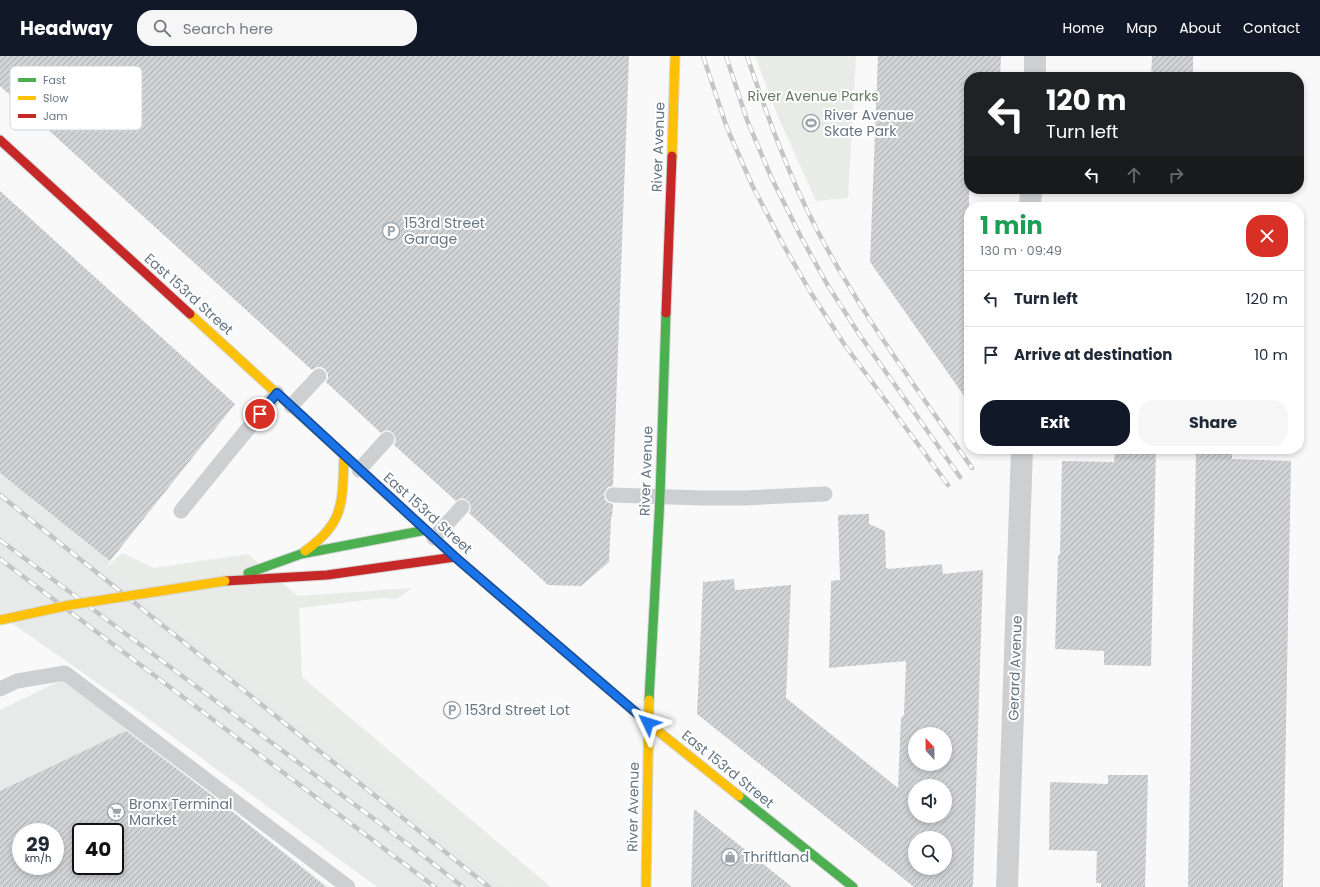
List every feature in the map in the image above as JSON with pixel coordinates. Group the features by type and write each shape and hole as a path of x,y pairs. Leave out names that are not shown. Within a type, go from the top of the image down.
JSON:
{"main road":[{"name":"River Avenue","path":"646,887 648,723 660,497 675,56"},
{"name":"East 153rd Street","path":"0,140 455,557 648,723 853,887"},
{"path":"301,554 316,545 325,537 337,520 342,500 344,455"},
{"path":"225,581 301,554 430,534"},
{"path":"0,620 70,605 225,581 327,575 455,557"}],"street":[{"path":"1035,72 1036,56"},
{"name":"Gerard Avenue","path":"1007,887 1022,454"}],"lane":[{"path":"291,406 319,376"},
{"path":"182,511 277,393"},
{"path":"359,470 387,439"},
{"path":"613,495 744,498 825,494"},
{"path":"430,534 462,507"},
{"path":"0,689 17,681 65,673 348,887"}],"shaded area":[{"path":"0,473 110,561 107,567 184,631 505,887 377,887 139,712 0,615"},
{"name":"Bronx Terminal Market","path":"64,679 328,887 0,887 0,710"}],"green space":[{"name":"River Avenue Parks","path":"755,56 856,56 848,198 816,201 777,114"},
{"path":"122,553 154,568 248,554 298,596 412,588 397,599 383,598 299,608 302,677 551,887 505,887 184,631 107,567"}],"building":[{"name":"153rd Street Garage","path":"0,56 629,56 613,486 608,487 604,494 605,500 613,504 609,562 581,586 548,585 469,513 471,508 468,501 463,498 456,501 394,445 396,440 393,433 388,430 381,433 326,382 328,374 325,369 317,367 312,370 48,130 142,130 142,66 10,66 10,95 0,86"},
{"path":"878,56 1001,56 1000,72 964,72 964,194 969,194 969,202 964,202 964,396 870,262"},
{"path":"1152,56 1193,56 1193,72 1151,72"},
{"path":"0,191 235,404 110,561 0,473"},
{"path":"1115,454 1156,454 1151,666 1104,665 1104,651 1055,649 1058,555 1060,555 1062,461 1114,462"},
{"path":"1196,454 1232,454 1232,459 1291,461 1283,887 1188,887"},
{"path":"869,514 869,524 885,531 886,568 888,569 942,564 943,574 983,570 973,887 914,887 697,714 703,582 734,579 735,590 791,585 786,698 898,788 901,718 904,715 906,661 829,668 831,581 840,580 838,515"},
{"name":"Bronx Terminal Market","path":"126,731 213,796 326,887 0,887 0,791"},
{"path":"1108,775 1148,775 1145,887 1101,887 1101,883 1096,883 1097,851 1049,850 1050,782 1108,784"},
{"path":"694,809 792,887 691,887"}],"railway":[{"path":"703,56 727,128 753,187 784,246 811,293 844,344 948,485"},
{"path":"726,56 747,120 772,179 801,237 827,284 859,334 960,477"},
{"path":"747,56 787,166 817,230 871,322 972,468"},
{"path":"0,495 489,887"},
{"path":"0,540 425,857 463,887"},
{"path":"0,559 435,887"}],"traffic: fast":[{"path":"649,700 660,497 666,313"},
{"path":"248,573 301,554 426,530"},
{"path":"739,796 853,887"}],"traffic: slow":[{"path":"672,156 675,56"},
{"path":"190,314 403,509"},
{"path":"305,551 328,530 335,520 342,498 344,455"},
{"path":"0,620 70,605 225,581"},
{"path":"528,620 648,723 739,796"},
{"path":"646,887 649,700"}],"traffic: jam":[{"path":"0,140 190,314"},
{"path":"666,313 672,156"},
{"path":"403,509 455,557 528,620"},
{"path":"225,581 327,575 455,557"}],"place":[{"name":"River Avenue Skate Park","path":"811,123"},
{"name":"153rd Street Garage","path":"391,231"},
{"name":"153rd Street Lot","path":"452,710"},
{"name":"Bronx Terminal Market","path":"116,812"},
{"name":"Thriftland","path":"730,857"}],"route":[{"path":"260,414 277,393 455,557 648,723"}]}
